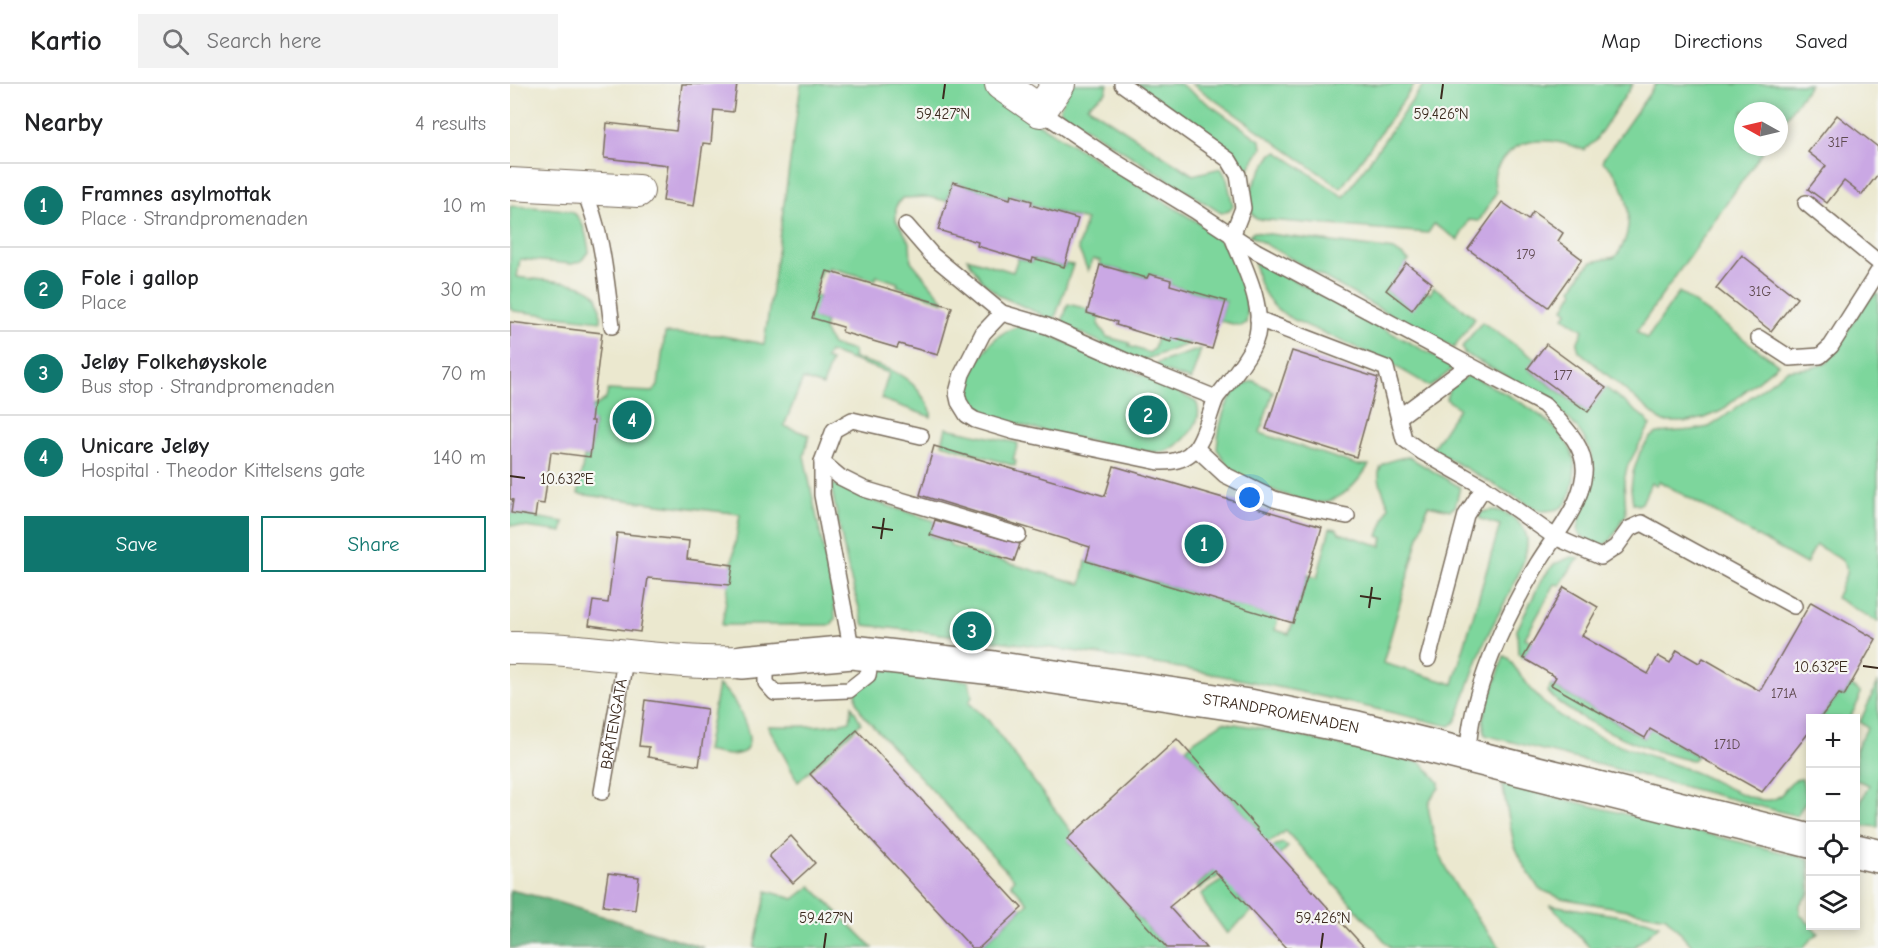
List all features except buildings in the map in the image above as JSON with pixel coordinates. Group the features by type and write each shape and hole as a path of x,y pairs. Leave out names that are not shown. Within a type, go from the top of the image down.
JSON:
{"street":[{"path":"1001,84 1040,111 1059,84"},
{"path":"510,184 638,191"},
{"name":"BRÅTENGATA","path":"510,648 568,649 709,662 754,661"},
{"name":"STRANDPROMENADEN","path":"754,661 862,653 994,668 1249,706 1357,728 1806,838"},
{"path":"1860,852 1878,856"}],"lane":[{"path":"1002,313 983,333 960,381 957,393 959,402 967,415 975,420 1015,432 1159,462 1174,463 1197,449 1216,398 1233,376 1257,336 1258,319 1255,297 1232,236 1243,208 1238,175 1228,160 1122,84"},
{"path":"1040,111 1256,251 1544,405 1567,428 1580,450 1584,473 1577,502 1516,603 1498,642 1474,705 1468,735 1468,755"},
{"path":"583,189 592,207 598,233 612,326"},
{"path":"1806,203 1878,262"},
{"path":"906,225 932,255 1002,313 1047,326 1216,398"},
{"path":"1759,338 1790,358 1820,356 1831,346 1878,272"},
{"path":"1258,319 1386,368 1404,439 1422,452 1484,487 1555,537 1601,556 1616,547 1629,529 1642,523 1794,606"},
{"path":"1399,417 1469,365"},
{"path":"862,653 822,495 822,462 834,430 852,420 921,436"},
{"path":"1197,449 1225,475 1274,499 1347,516"},
{"path":"822,462 840,477 864,489 1018,536"},
{"path":"1428,659 1466,515 1484,487"},
{"name":"BRÅTENGATA","path":"602,792 626,655"}],"green space":[{"path":"801,84 991,84 1037,123 1212,231 1227,250 1239,273 1246,299 1246,323 1241,326 1220,321 1226,301 1170,285 1170,280 1149,274 1147,278 1100,265 1101,261 1093,259 1088,271 1078,248 1086,220 1031,205 1032,201 1011,195 1010,199 953,182 947,201 928,197 902,198 896,206 896,220 910,242 911,261 945,302 897,286 898,283 877,276 875,280 828,267 827,271 821,270 814,295 819,297 813,318 826,322 824,330 832,345 854,351 853,358 875,364 911,382 929,406 931,417 881,399 889,373 829,352 825,359 831,361 823,386 803,379 784,426 809,435 804,456 834,600 835,619 831,625 722,625 740,514 578,494 584,457 590,457 594,422 582,420 592,408 606,399 608,390 653,392 658,386 665,333 718,335 764,344"},
{"path":"1070,84 1108,84 1106,92 1087,106 1193,175 1221,168 1227,179 1233,206 1229,211 1221,213 1061,112 1060,108"},
{"path":"1136,84 1180,84 1261,141 1262,148 1245,174 1224,144"},
{"path":"1192,84 1415,84 1341,188"},
{"path":"1424,84 1463,84 1468,88 1471,84 1633,84 1595,141 1584,150 1544,141 1524,144 1514,148 1506,155 1495,173 1496,193 1479,221 1469,220 1458,240 1434,224 1428,233 1256,219 1249,203 1250,195 1257,177 1272,154 1278,152 1344,197"},
{"path":"1656,84 1810,84 1788,115 1788,102 1734,102 1734,156 1760,156 1637,331 1647,339 1679,292 1778,364 1721,411 1705,418 1688,422 1663,422 1579,351 1577,344 1583,330 1564,317 1568,311 1564,308 1574,291 1572,288 1584,270 1592,262 1615,257 1627,234 1628,207 1625,194 1620,181 1603,162"},
{"path":"510,206 567,210 576,215 584,229 589,251 581,261 572,264 520,259 517,277 569,283 588,289 595,294 598,300 601,321 514,311 510,308"},
{"path":"1254,232 1394,250 1409,260 1386,290 1412,309 1426,291 1430,294 1434,287 1475,318 1454,348 1249,235"},
{"path":"967,258 1013,272 1018,258 1032,262 1033,258 1064,267 1065,264 1073,265 1055,318 1051,319 1000,296 982,281"},
{"path":"1258,261 1455,367 1430,387 1379,358 1291,318 1278,310 1266,295 1257,274 1255,263"},
{"path":"1878,294 1878,622 1836,598 1845,577 1846,565 1816,545 1806,564 1659,481 1656,485 1651,483 1642,503 1638,505 1633,503 1631,489 1633,473 1640,452 1650,438 1657,433 1709,427 1787,370 1811,368 1827,363 1866,302"},
{"path":"1068,304 1088,309 1087,313 1100,317 1098,324 1107,337 1130,343 1129,346 1149,353 1154,349 1157,337 1172,337 1191,343 1141,361 1065,326 1062,322"},
{"path":"1482,322 1535,359 1528,369 1587,412 1606,388 1646,419 1650,425 1627,467 1624,481 1626,514 1611,540 1602,546 1591,543 1578,532 1593,473 1588,445 1577,428 1561,412 1521,385 1464,353 1462,347"},
{"path":"1020,326 1038,330 1170,387 1196,402 1198,417 1195,425 1176,446 1161,452 1097,443 1005,421 974,409 968,399 967,388 979,359 999,336"},
{"path":"1201,349 1191,380 1155,368 1158,363"},
{"path":"1469,375 1513,398 1544,418 1567,443 1573,456 1575,472 1570,495 1565,505 1557,509 1540,511 1432,449 1459,408 1446,399 1449,389"},
{"path":"1254,381 1273,391 1260,433 1357,465 1369,465 1350,488 1338,497 1325,502 1304,500 1262,486 1229,466 1217,449 1222,418 1225,408 1236,391"},
{"path":"946,428 1018,443 1013,460 1016,461 1015,466 942,444"},
{"path":"1409,457 1460,487 1455,507 1450,510 1428,505 1383,663 1453,684 1500,525 1480,519 1479,514 1491,510 1505,513 1521,525 1527,540 1523,563 1485,641 1459,714 1450,726 1209,673 1058,649 864,625 849,573 831,486 834,484 867,499 935,521 930,536 950,542 950,546 1081,584 1086,561 1278,618 1275,630 1289,634 1308,575 1317,578 1330,528 1381,546 1383,538 1378,536 1389,506 1381,486 1379,472 1387,462"},
{"path":"510,504 513,504 512,513 564,522 562,532 510,525"},
{"path":"1571,557 1580,558 1560,585 1555,584 1525,638 1533,642 1523,658 1518,653 1517,630 1542,579 1554,564"},
{"path":"1504,656 1546,705 1583,729 1757,799 1774,799 1780,796 1791,782 1802,779 1806,801 1797,816 1485,735 1483,718"},
{"path":"888,669 969,681 972,696 969,703 988,720 1073,834 1068,840 1167,948 979,948 1028,903 1011,884 1014,879 862,713 856,699 857,688 874,678 876,672"},
{"path":"1878,682 1878,827 1860,825 1860,804 1869,785 1860,782 1860,742 1867,728 1860,722"},
{"path":"718,685 734,702 747,728 749,743 745,751 740,753 726,755 706,751"},
{"path":"1551,685 1644,738 1653,724 1660,734 1697,756 1693,760 1678,758 1615,735 1558,702 1548,692"},
{"path":"1850,685 1860,692 1852,714 1823,714 1839,694 1844,696"},
{"path":"852,706 861,723 798,782 768,726 820,726 850,721"},
{"path":"1223,722 1271,730 1422,763 1439,782 1439,788 1428,807 1441,857 1468,905 1500,948 1391,948 1286,831 1199,889 1197,886 1258,829 1186,749"},
{"path":"1502,784 1806,858 1806,897 1800,904 1800,914 1806,920 1806,930 1815,930 1818,933 1802,948 1694,948 1666,917 1561,898 1539,889 1523,864 1514,844"},
{"path":"1283,843 1288,847 1238,896 1252,911 1227,934 1206,905 1201,894 1276,845"},
{"path":"811,886 873,948 754,948 767,891 794,899"},
{"path":"510,890 544,898 705,948 510,948"},
{"path":"1551,905 1646,920 1659,925 1633,948 1590,948"}],"place":[{"name":"Fole i gallop","path":"1148,415"},
{"name":"Unicare Jeløy","path":"632,420"},
{"name":"Framnes asylmottak","path":"1204,544"},
{"name":"Jeløy Folkehøyskole","path":"972,631"}]}
